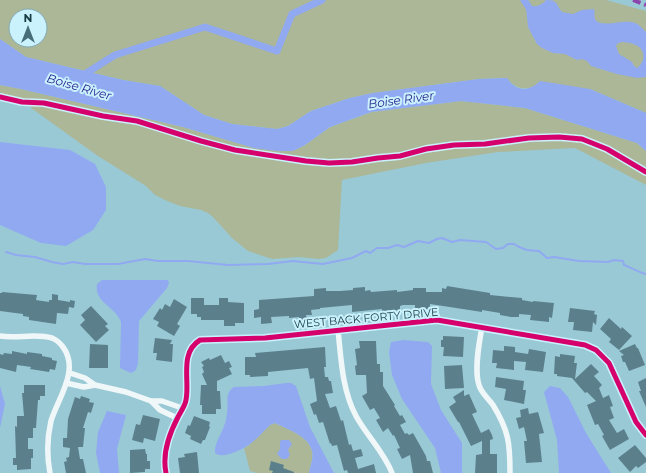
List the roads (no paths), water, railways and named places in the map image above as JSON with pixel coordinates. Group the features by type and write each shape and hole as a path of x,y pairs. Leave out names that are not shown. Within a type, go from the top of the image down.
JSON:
{"street":[{"name":"WEST BACK FORTY DRIVE","path":"182,408 186,401 187,356 196,343 200,340 255,339 437,320 585,345 596,350 606,358 609,363 636,422 646,435"},
{"path":"482,327 478,366 479,386 502,420 506,430 509,442 510,473"},
{"path":"338,330 345,384 349,400 355,414 387,461 392,473"},
{"path":"0,336 43,336 59,342 67,353 70,361 70,373 51,422 48,448 50,473"},
{"path":"70,373 85,378 95,384 126,392 151,401 162,401 182,408 170,432 166,450 166,473"},
{"path":"66,383 84,387 95,384"},
{"path":"151,401 160,410 177,418"}],"water":[{"path":"546,0 554,1 562,12 573,14 582,10 594,9 595,19 597,22 627,22 639,26 646,32 646,77 637,78 617,74 591,66 587,61 582,59 577,60 565,54 553,53 542,48 537,44 528,27 526,8 528,6 538,6","holes":["627,42 635,44 643,51 643,60 637,68 632,62 619,54 616,46 618,43"]},
{"name":"Boise River","path":"0,39 8,45 8,48 13,48 26,57 123,80 160,86 204,115 232,124 277,129 288,126 311,111 350,98 373,93 479,79 507,78 514,86 527,89 536,85 540,81 590,89 646,113 646,151 637,143 525,108 461,101 371,112 330,127 305,145 293,151 278,151 254,148 183,127 0,85"},
{"path":"0,142 70,150 95,164 106,187 106,210 93,230 66,246 41,243 0,225"},
{"path":"102,280 168,280 169,283 167,288 139,321 138,363 136,370 131,373 120,368 121,322 99,296 97,284"},
{"path":"404,340 428,342 432,346 431,384 441,410 462,443 462,473 441,473 435,448 402,399 392,375 389,352 391,342"},
{"path":"291,383 296,386 310,427 334,473 309,473 313,456 307,441 275,423 270,425 250,444 240,450 226,455 218,455 215,453 217,443 226,421 228,395 231,389 234,387 264,386"},
{"path":"0,386 5,404 0,428"},
{"path":"550,386 560,388 568,397 586,433 611,473 559,473 557,440 544,392"},
{"path":"107,411 126,415 117,449 119,473 100,473 96,453 98,432"},
{"path":"281,440 289,440 292,444 288,450 290,455 287,459 282,459 277,454 280,449"}],"waterway":[{"name":"Boise River","path":"80,77 115,55 205,27 277,51 292,14 322,0"},
{"path":"524,0 530,9 534,10"},
{"path":"6,252 63,264 73,262 85,264 118,264 145,259 228,265 268,264 293,261 323,264 352,258 366,251 370,253 377,248 388,248 397,245 404,247 418,241 429,243 442,238 452,242 460,240 486,242 496,249 503,248 508,244 514,244 527,250 539,251 547,258 554,257 579,261 623,261 624,265 646,274"}]}
